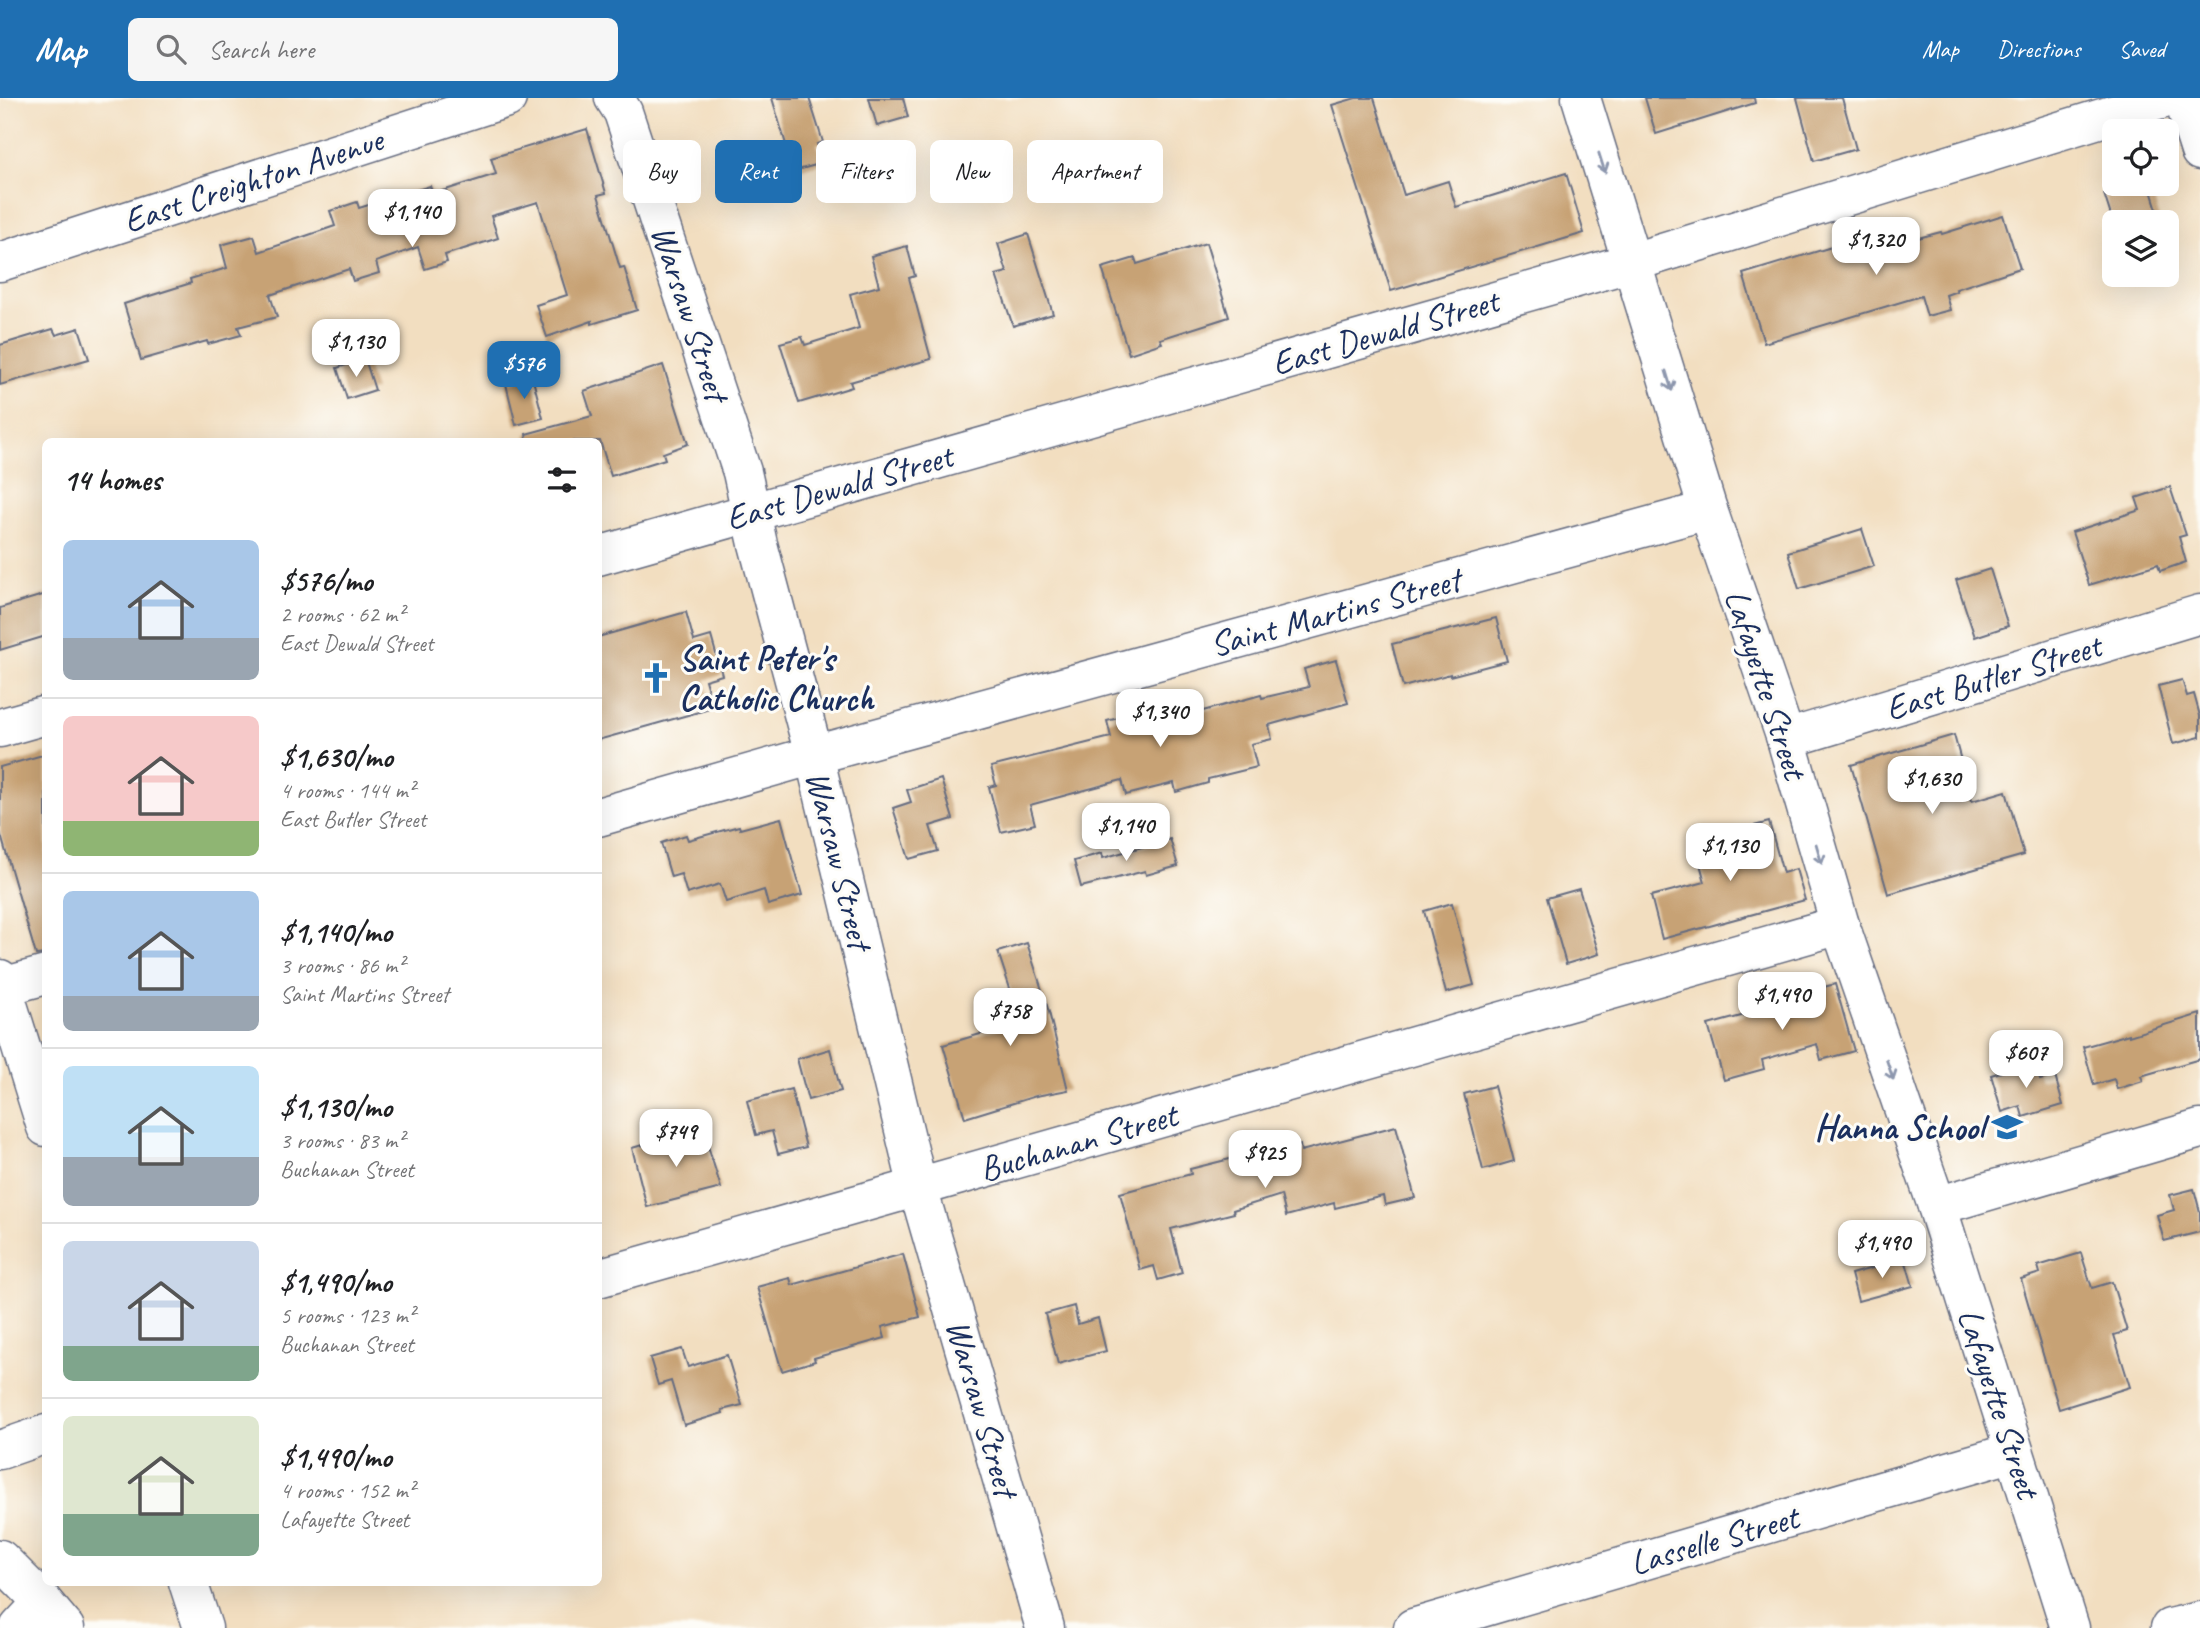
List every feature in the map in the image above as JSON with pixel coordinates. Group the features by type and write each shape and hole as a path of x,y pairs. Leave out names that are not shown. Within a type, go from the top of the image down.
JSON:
{"main road":[{"name":"East Creighton Avenue","path":"0,262 507,98"},
{"name":"Warsaw Street","path":"614,98 622,112 743,472 758,544 814,755 919,1188 1045,1628"},
{"name":"Lafayette Street","path":"1581,98 1708,510 1786,739 1840,925 1937,1206 2070,1628"},
{"name":"East Dewald Street","path":"602,555 1633,262 2167,98"},
{"path":"2183,98 2200,151"},
{"name":"Saint Martins Street","path":"602,816 814,755 1708,510"},
{"name":"East Butler Street","path":"1786,739 2200,614"},
{"path":"0,728 42,716"},
{"name":"Buchanan Street","path":"602,1278 1840,925"},
{"path":"42,976 1,983 42,1114"},
{"path":"1937,1206 2200,1129"},
{"path":"0,1450 42,1435"},
{"name":"Lasselle Street","path":"1413,1628 2014,1452"},
{"path":"0,1559 42,1619"},
{"path":"189,1586 202,1628"},
{"path":"2170,1628 2200,1620"}],"building":[{"path":"772,98 809,98 822,140 816,140 816,165 802,169 802,140 785,140"},
{"path":"869,98 903,98 908,117 877,126"},
{"path":"1356,98 1374,98 1404,195 1448,181 1456,207 1566,173 1584,233 1391,291 1332,105"},
{"path":"1645,98 1754,98 1755,103 1656,134"},
{"path":"1797,98 1842,98 1856,149 1814,161"},
{"path":"587,129 606,193 598,195 620,268 624,267 637,310 592,324 592,321 547,337 536,305 567,295 538,202 491,216 498,238 445,255 447,262 425,269 418,247 376,262 379,273 353,281 349,269 270,295 277,317 238,327 241,335 208,344 207,341 141,360 124,304 191,283 190,279 227,268 221,245 254,236 259,252 335,226 330,211 357,202 359,208 430,186 433,194 496,174 491,158"},
{"path":"2105,196 2153,196 2157,210 2109,210"},
{"path":"2003,215 2020,268 1956,289 1957,291 1946,295 1950,310 1927,316 1921,296 1764,343 1743,274 1884,231 1888,246 1941,232 1942,234"},
{"path":"1028,234 1053,314 1013,326 996,275 1007,272 998,244"},
{"path":"1206,243 1229,317 1160,339 1162,343 1129,354 1102,268 1135,258 1137,264"},
{"path":"907,246 915,276 909,278 931,359 850,382 852,387 799,403 780,343 802,337 805,345 859,328 850,294 879,286 871,256"},
{"path":"79,328 89,359 0,385 0,345 53,329 56,335"},
{"path":"365,359 375,390 347,399 337,368"},
{"path":"663,365 688,444 663,453 665,459 611,476 602,447 602,438 527,438 526,434 592,416 584,391"},
{"path":"532,376 543,418 516,425 506,384"},
{"path":"2170,487 2186,535 2179,537 2186,562 2160,571 2158,564 2089,585 2072,532 2140,510 2136,498"},
{"path":"1862,529 1874,566 1799,589 1788,552"},
{"path":"1990,569 2008,626 1975,637 1956,580"},
{"path":"42,595 42,637 0,650 0,608"},
{"name":"Saint Peter's Catholic Church","path":"686,612 694,641 711,636 722,675 705,680 713,708 602,739 602,636"},
{"path":"1496,618 1507,661 1403,687 1392,644"},
{"path":"1336,660 1348,703 1269,725 1272,739 1251,744 1257,767 1208,779 1208,783 1176,792 1174,783 1126,795 1122,780 1030,805 1035,824 1001,832 989,787 996,785 991,767 1111,737 1107,721 1155,708 1188,700 1192,714 1261,695 1262,698 1309,687 1304,669"},
{"path":"2182,680 2187,696 2194,694 2200,716 2200,737 2173,744 2158,686"},
{"path":"1954,735 1972,801 2006,791 2024,855 1888,894 1851,765"},
{"path":"42,755 42,954 36,955 0,832 0,767"},
{"path":"941,779 953,819 930,826 938,851 909,859 893,808 911,802 907,790"},
{"path":"781,818 802,895 768,905 764,890 726,902 720,884 687,894 681,874 671,877 661,843 686,835 688,840"},
{"path":"1769,822 1783,873 1796,869 1805,900 1662,939 1651,896 1705,882 1694,842"},
{"path":"1170,839 1178,866 1081,887 1074,861 1102,853 1103,858"},
{"path":"1579,889 1599,954 1566,964 1547,898"},
{"path":"1452,903 1474,985 1446,993 1424,911"},
{"path":"1027,943 1049,1012 1068,1090 1036,1096 965,1118 943,1045 1018,1023 1017,1019 1020,1019 998,952"},
{"path":"1835,984 1854,1051 1821,1060 1817,1044 1762,1060 1764,1069 1724,1080 1708,1025 1782,1005 1780,999"},
{"path":"2200,1014 2200,1059 2141,1076 2143,1081 2117,1089 2114,1079 2094,1085 2083,1047"},
{"path":"830,1049 841,1091 808,1100 797,1059"},
{"path":"2035,1062 2040,1080 2055,1076 2063,1105 2023,1117 2020,1106 2002,1112 1991,1075"},
{"path":"1494,1086 1514,1161 1483,1170 1464,1094"},
{"path":"791,1089 806,1147 778,1154 772,1131 756,1135 747,1101"},
{"path":"1396,1126 1415,1198 1385,1205 1383,1196 1335,1208 1334,1203 1286,1216 1281,1195 1233,1210 1234,1213 1171,1229 1182,1273 1158,1280 1154,1266 1140,1270 1120,1193 1191,1174 1190,1169 1250,1154 1252,1158 1300,1145 1301,1151"},
{"path":"703,1130 721,1188 647,1207 632,1148"},
{"path":"2194,1189 2200,1212 2200,1232 2164,1241 2157,1215 2174,1210 2170,1195"},
{"path":"2081,1253 2092,1288 2112,1282 2127,1331 2114,1335 2130,1387 2059,1409 2021,1279 2040,1273 2038,1266"},
{"path":"903,1254 920,1317 882,1327 885,1338 814,1358 815,1361 782,1371 757,1287 790,1278 792,1285"},
{"path":"1905,1259 1913,1286 1858,1301 1851,1274"},
{"path":"1074,1306 1078,1324 1098,1318 1106,1351 1058,1364 1045,1314"},
{"path":"682,1349 688,1367 727,1355 742,1405 684,1425 671,1381 658,1385 650,1358"}],"place":[{"name":"Saint Peter's Catholic Church","path":"656,678"},
{"name":"Hanna School","path":"2007,1127"}]}
